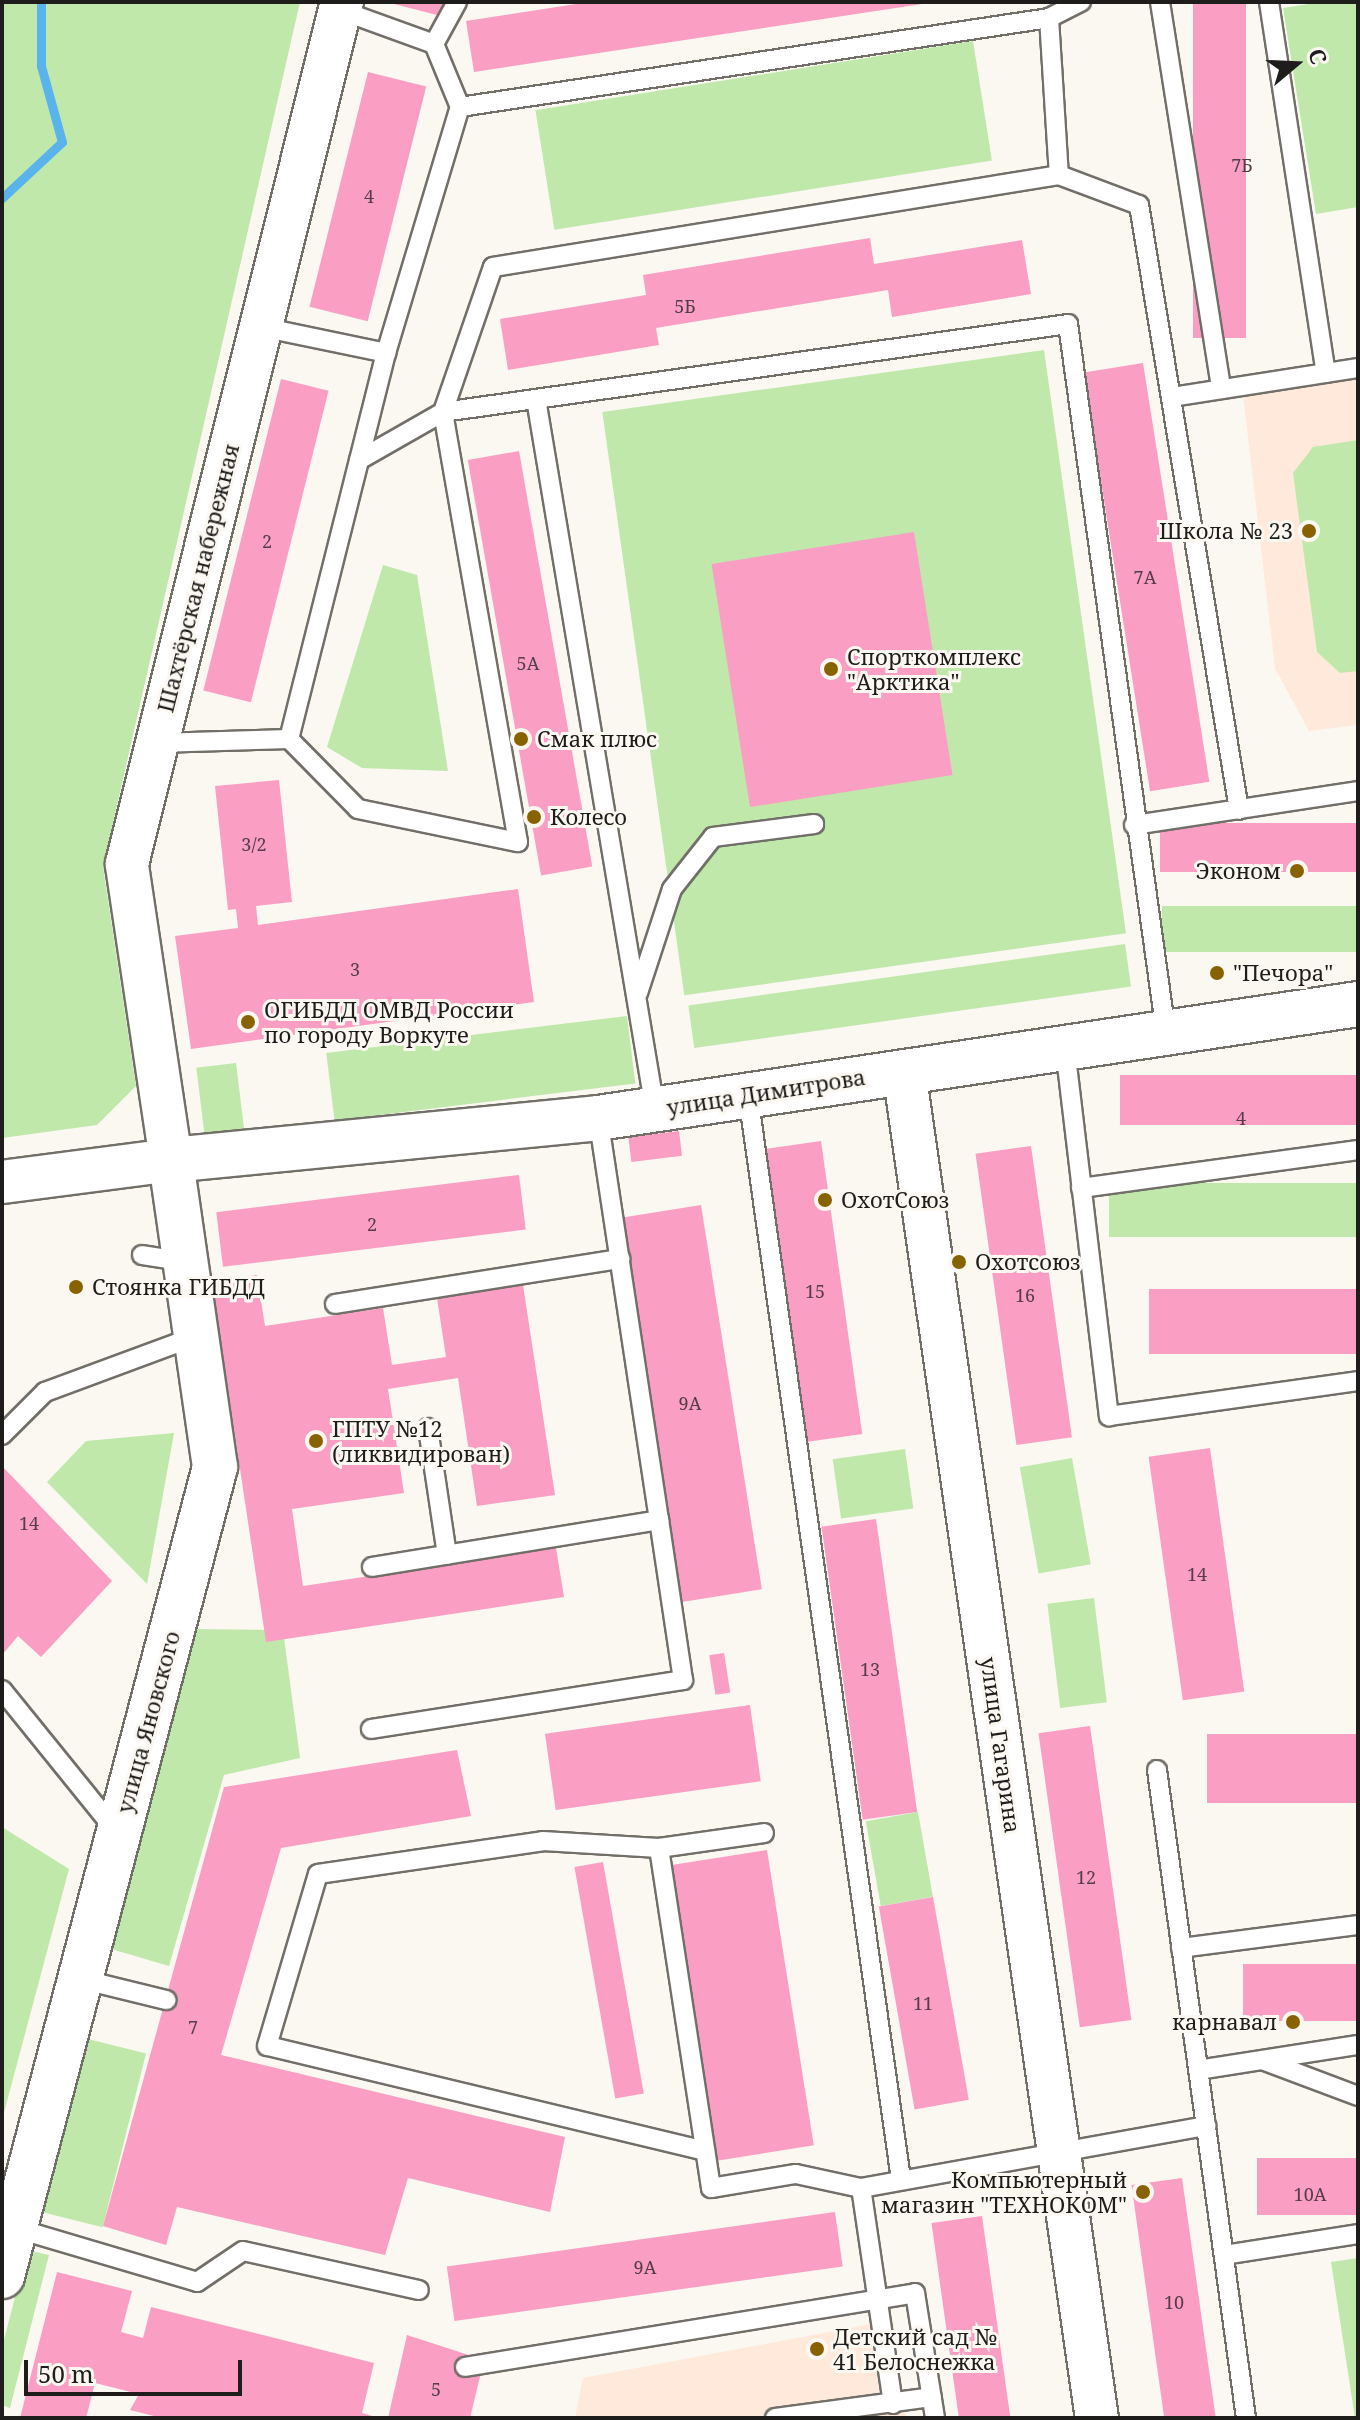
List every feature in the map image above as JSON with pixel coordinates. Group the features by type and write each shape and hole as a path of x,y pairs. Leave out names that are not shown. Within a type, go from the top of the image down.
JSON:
{"main road":[{"name":"улица Димитрова","path":"171,1160 598,1118 1358,1004"},
{"name":"улица Яновского","path":"2,2276 215,1467 199,1335 171,1160"}],"street":[{"name":"Шахтёрская набережная","path":"171,1160 127,864 341,6"},
{"name":"улица Гагарина","path":"904,1071 1097,2418"},
{"path":"2,1182 171,1160"}],"lane":[{"path":"434,44 457,2"},
{"path":"460,107 1049,18 1081,2"},
{"path":"1160,2 1221,388"},
{"path":"1269,2 1326,373"},
{"path":"289,739 386,353 460,107 434,44 341,6"},
{"path":"1049,18 1059,175"},
{"path":"157,743 289,739 358,809 518,842 443,412 493,267 1059,175 1139,205 1239,810"},
{"path":"359,460 443,412 1068,324 1134,825 1166,1033"},
{"path":"261,327 386,353"},
{"path":"1172,397 1358,368"},
{"path":"536,399 655,1109"},
{"path":"1134,825 1358,791"},
{"path":"637,998 672,889 713,837 814,824"},
{"path":"1065,1048 1109,1416 1358,1381"},
{"path":"748,1095 901,2180"},
{"path":"371,1729 683,1680 598,1118"},
{"path":"1081,1188 1358,1150"},
{"path":"142,1255 188,1263"},
{"path":"335,1304 620,1259"},
{"path":"2,1435 45,1392 199,1335"},
{"path":"428,1428 447,1555"},
{"path":"372,1567 659,1520"},
{"path":"2,1690 118,1834"},
{"path":"1157,1770 1246,2418"},
{"path":"705,2151 267,2046 318,1874 543,1841 659,1848 764,1833"},
{"path":"659,1848 711,2188 796,2174 861,2188 1206,2126"},
{"path":"1181,1948 1358,1925"},
{"path":"80,1979 166,2000"},
{"path":"1198,2070 1358,2045"},
{"path":"1263,2060 1358,2096"},
{"path":"861,2188 875,2300 893,2404"},
{"path":"15,2228 197,2282 243,2251 419,2290"},
{"path":"1224,2255 1358,2234"},
{"path":"465,2367 915,2293 935,2418"},
{"path":"775,2418 932,2397"}],"shaded area":[{"name":"Школа № 23","path":"1358,378 1358,725 1309,731 1275,668 1243,394"},
{"name":"Детский сад № 41 Белоснежка","path":"893,2320 906,2418 575,2418 583,2378"}],"green space":[{"path":"2,2 300,2 103,867 136,1086 97,1125 2,1138"},
{"path":"1321,2 1358,2 1358,207 1316,214 1283,8"},
{"path":"973,41 992,161 554,230 535,110"},
{"path":"1044,350 1126,933 684,995 602,412"},
{"path":"1358,440 1358,671 1340,673 1317,652 1293,473 1313,447"},
{"path":"383,565 417,575 448,771 362,768 327,747"},
{"path":"1162,906 1358,906 1358,952 1162,952"},
{"path":"1125,944 1131,987 694,1048 688,1005"},
{"path":"627,1016 635,1083 335,1120 326,1053"},
{"path":"236,1063 245,1132 205,1137 196,1068"},
{"path":"1109,1183 1358,1183 1358,1237 1109,1237"},
{"path":"174,1433 147,1584 47,1482 86,1441"},
{"path":"905,1449 913,1508 841,1519 833,1459"},
{"path":"1072,1458 1091,1564 1039,1574 1020,1467"},
{"path":"1094,1598 1107,1702 1060,1708 1047,1604"},
{"path":"188,1629 283,1630 300,1758 224,1775 169,1966 101,1946"},
{"path":"918,1812 933,1897 881,1906 866,1821"},
{"path":"2,1827 69,1869 2,2120"},
{"path":"80,2037 146,2053 103,2227 37,2211"},
{"path":"27,2250 49,2255 10,2408 2,2405 2,2348"},
{"path":"1358,2258 1358,2418 1355,2418 1331,2262"}],"building":[{"path":"386,2 449,2 445,17"},
{"path":"589,2 922,4 474,72 466,21"},
{"path":"1193,2 1246,2 1246,338 1193,338"},
{"path":"368,72 426,87 368,321 309,307"},
{"path":"870,238 874,264 1022,240 1031,294 892,317 888,290 656,328 659,345 508,370 500,319 646,295 643,275"},
{"path":"1143,363 1209,782 1150,791 1084,372"},
{"path":"281,379 329,391 251,702 203,690"},
{"path":"519,451 592,867 541,876 468,460"},
{"name":"Спорткомплекс \"Арктика\"","path":"914,532 952,775 750,807 712,564"},
{"path":"279,780 292,902 256,906 258,925 518,889 534,1002 191,1049 175,936 238,928 236,909 228,910 215,786"},
{"path":"1160,823 1358,823 1358,872 1160,872"},
{"path":"1120,1075 1358,1075 1358,1125 1120,1125"},
{"path":"679,1131 682,1156 631,1162 628,1137"},
{"path":"821,1141 862,1434 808,1442 767,1149"},
{"path":"1031,1146 1072,1437 1016,1445 976,1154"},
{"path":"519,1175 526,1230 223,1267 216,1212"},
{"path":"701,1205 762,1589 682,1602 621,1218"},
{"name":"ГПТУ №12 (ликвидирован)","path":"257,1275 265,1326 383,1308 392,1365 446,1357 437,1298 523,1285 555,1495 477,1506 458,1378 388,1389 404,1493 292,1509 303,1586 556,1548 564,1597 266,1642 212,1282"},
{"path":"1149,1289 1358,1289 1358,1354 1149,1354"},
{"path":"1210,1448 1244,1692 1183,1700 1149,1457"},
{"path":"2,1466 112,1581 41,1657 18,1636 2,1655"},
{"path":"876,1519 917,1812 863,1820 822,1527"},
{"path":"724,1653 730,1693 715,1695 709,1655"},
{"path":"750,1705 761,1781 556,1810 545,1734"},
{"path":"1090,1726 1131,2020 1080,2027 1039,1733"},
{"path":"1207,1734 1358,1734 1358,1803 1207,1803"},
{"path":"457,1750 471,1816 281,1848 221,2055 565,2137 550,2212 408,2178 385,2255 177,2207 166,2245 103,2226 224,1787"},
{"path":"767,1850 814,2145 717,2161 670,1865"},
{"path":"603,1862 644,2093 615,2098 574,1867"},
{"path":"933,1897 969,2100 915,2109 879,1907"},
{"path":"1243,1964 1358,1964 1358,2021 1243,2021"},
{"path":"1257,2158 1358,2158 1358,2215 1257,2215"},
{"path":"1182,2178 1216,2418 1164,2418 1131,2185"},
{"path":"835,2212 843,2266 454,2321 447,2267"},
{"path":"982,2216 1010,2418 959,2418 931,2223"},
{"path":"57,2272 132,2291 121,2332 143,2338 151,2307 374,2363 362,2413 379,2418 162,2418 130,2410 139,2394 95,2383 86,2418 20,2418"},
{"path":"407,2335 484,2360 470,2418 388,2418"}],"waterway":[{"path":"2,198 62,142 41,66 41,2"}],"place":[{"name":"Школа № 23","path":"1309,531"},
{"name":"Спорткомплекс \"Арктика\"","path":"831,669"},
{"name":"Смак плюс","path":"521,739"},
{"name":"Колесо","path":"534,817"},
{"name":"Эконом","path":"1297,871"},
{"name":"\"Печора\"","path":"1217,973"},
{"name":"ОГИБДД ОМВД России по городу Воркуте","path":"248,1022"},
{"name":"ОхотСоюз","path":"825,1200"},
{"name":"Охотсоюз","path":"959,1262"},
{"name":"Стоянка ГИБДД","path":"76,1287"},
{"name":"ГПТУ №12 (ликвидирован)","path":"316,1441"},
{"name":"карнавал","path":"1293,2022"},
{"name":"Компьютерный магазин \"ТЕХНОКОМ\"","path":"1143,2192"},
{"name":"Детский сад № 41 Белоснежка","path":"817,2349"}]}
